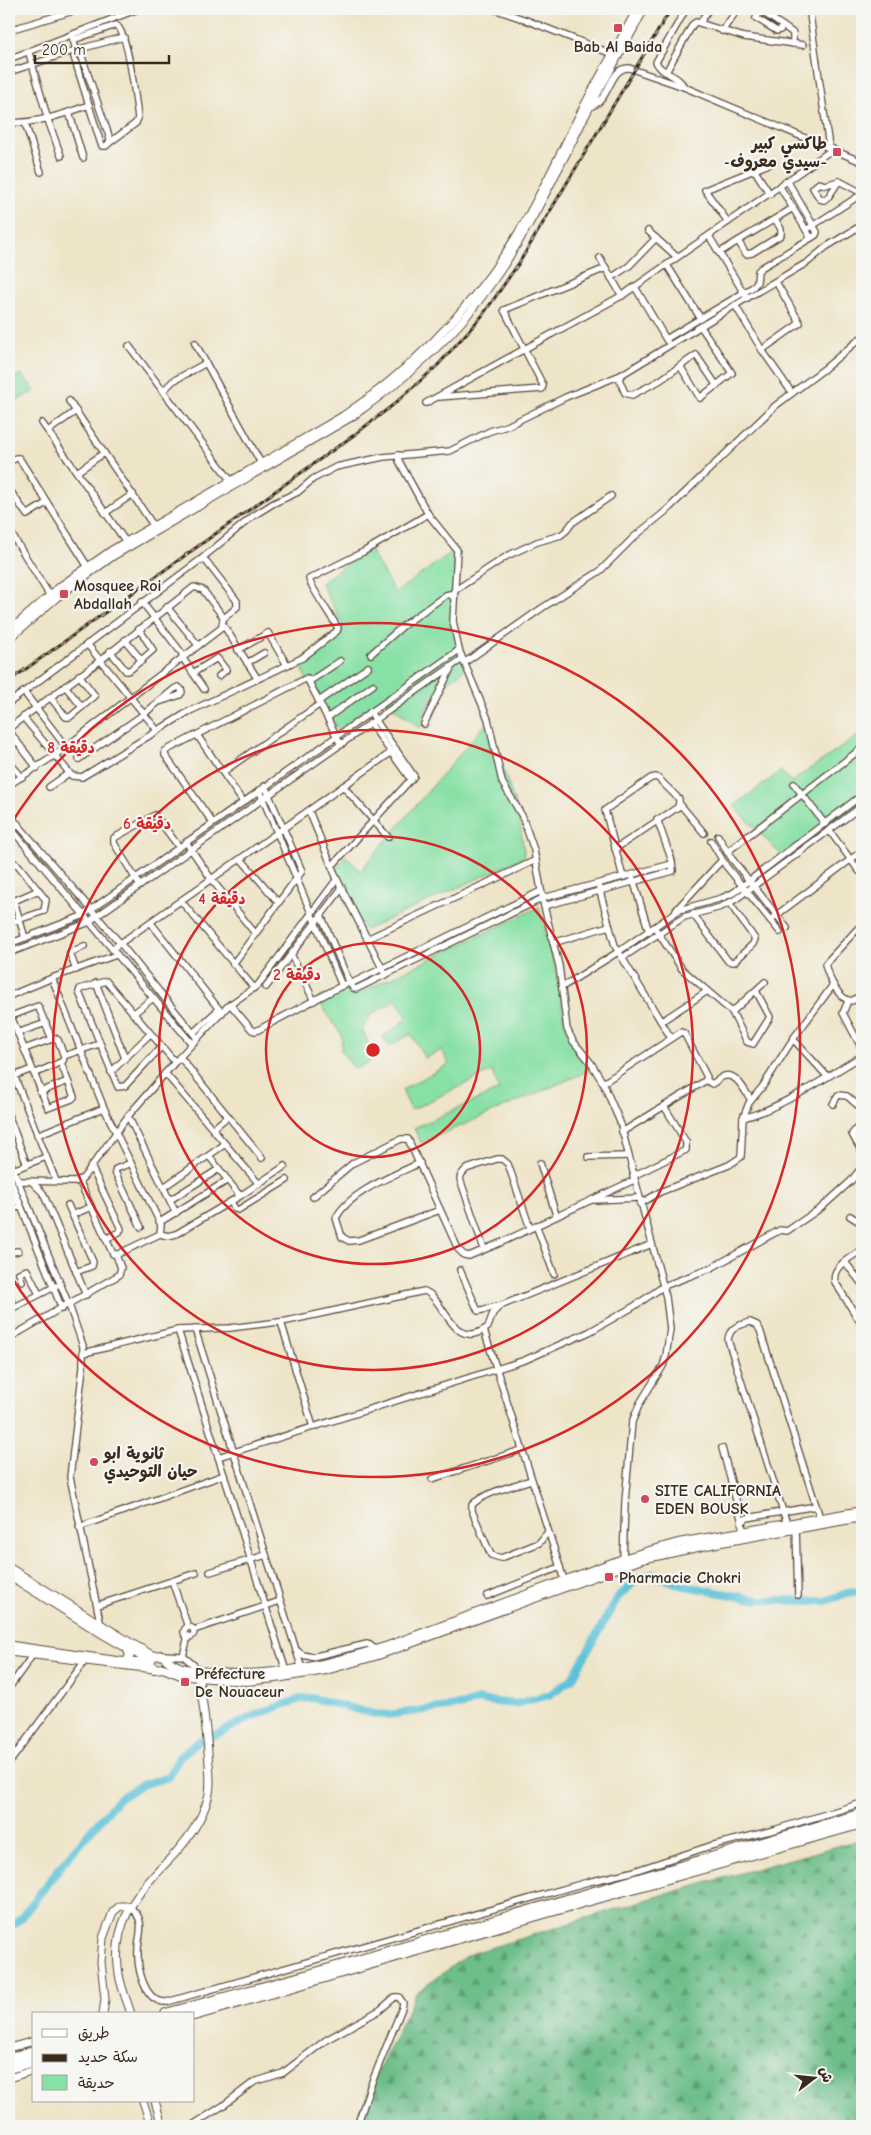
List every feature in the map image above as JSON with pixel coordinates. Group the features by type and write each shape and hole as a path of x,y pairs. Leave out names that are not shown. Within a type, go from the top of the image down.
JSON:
{"highway":[{"path":"173,2012 316,1973 862,1814"},
{"path":"195,2015 862,1823"},
{"path":"9,2059 32,2052"},
{"path":"9,2068 32,2062"}],"main road":[{"path":"9,1575 127,1648 152,1662 163,1661 181,1675 246,1681 326,1670 678,1543 862,1511"},
{"path":"624,1562 862,1517"},
{"path":"9,1568 101,1626 152,1662 163,1661"},
{"path":"127,1648 130,1655 127,1662"},
{"path":"202,1676 245,1675 302,1669 377,1652"}],"street":[{"path":"9,30 80,9"},
{"path":"72,38 138,9"},
{"path":"494,9 612,54"},
{"path":"9,639 57,597 113,556 263,466 367,400 424,351 465,308 524,224 637,9"},
{"path":"9,620 11,629 88,566 126,542 231,481 263,466 345,421 376,399 422,361 458,326 496,278 520,242 590,106 644,9"},
{"path":"684,87 680,81 658,66 656,60 686,9"},
{"path":"700,23 709,9"},
{"path":"722,31 738,9"},
{"path":"810,15 831,148"},
{"path":"666,72 693,24 700,23 755,40 802,45"},
{"path":"9,60 116,25 121,29 138,118 136,123 106,146 102,146 89,106 74,57 76,50"},
{"path":"782,26 793,33 793,44"},
{"path":"9,72 76,50 124,37"},
{"path":"72,38 76,50 82,57 110,139 109,144"},
{"path":"29,52 48,120 61,156"},
{"path":"590,106 600,102 617,73 624,68 684,87 862,162"},
{"path":"9,123 48,120 89,106"},
{"path":"69,112 83,158"},
{"path":"25,123 42,172"},
{"path":"426,403 622,296 788,182 831,148"},
{"path":"728,222 706,190 774,162"},
{"path":"755,171 770,194"},
{"path":"745,296 755,285 761,268 817,233 788,182"},
{"path":"839,182 830,196 824,200 820,199 813,188 820,183 824,185 839,182 862,194"},
{"path":"780,187 811,238"},
{"path":"806,230 862,194"},
{"path":"719,253 793,208"},
{"path":"738,241 744,253 752,253 781,235 781,229 775,219"},
{"path":"9,703 200,560 253,516 274,503 298,492 313,480 343,465 398,455 437,454 450,451 490,431 507,426 566,396 621,375 670,346 745,296 776,282 808,262 826,247 862,225"},
{"path":"648,231 677,257"},
{"path":"709,236 745,296"},
{"path":"611,278 629,266 656,238"},
{"path":"600,258 622,296"},
{"path":"667,265 701,319"},
{"path":"437,397 542,390 543,386 504,310 606,268"},
{"path":"762,350 800,323 776,282"},
{"path":"635,287 670,346"},
{"path":"666,339 701,319 732,305"},
{"path":"732,305 792,393"},
{"path":"680,366 700,398 730,375 731,371 701,326"},
{"path":"9,953 89,921 452,666 463,661 600,571 634,537 666,511 775,406 862,337"},
{"path":"195,343 263,466"},
{"path":"129,346 231,481"},
{"path":"621,375 619,382 625,393 632,395 659,381 696,355 717,386"},
{"path":"163,390 173,381 206,364"},
{"path":"69,401 154,525"},
{"path":"48,431 76,412"},
{"path":"42,423 126,542"},
{"path":"77,472 104,453"},
{"path":"398,455 428,514 456,550 457,564 453,621 459,650 489,724 502,782 522,816 536,860 562,987 567,1029 603,1083 622,1132 664,1286 670,1320 670,1336 663,1366 640,1404 632,1422 625,1502 624,1562"},
{"path":"9,462 18,458 88,566"},
{"path":"9,489 26,515 46,503"},
{"path":"105,513 133,494"},
{"path":"371,654 404,625 446,595 454,594 507,556 538,542 562,535 572,523 610,496"},
{"path":"24,717 69,773 75,778 82,776 199,706 302,658 338,630 318,593 311,587 310,579 363,552 428,514"},
{"path":"9,530 50,596"},
{"path":"200,560 206,561 237,601 237,607 224,618 222,626 224,626 257,678"},
{"path":"37,768 9,730 36,707 101,660 192,588 199,587 224,618"},
{"path":"142,602 183,656 204,689"},
{"path":"168,607 198,645"},
{"path":"9,785 54,756 224,626"},
{"path":"110,651 127,671 142,661 152,653 153,648 139,629"},
{"path":"238,650 268,633 286,665"},
{"path":"125,640 142,661"},
{"path":"87,644 157,730"},
{"path":"9,944 84,915 135,877 459,650"},
{"path":"247,663 264,654"},
{"path":"193,673 217,658 226,670 219,676"},
{"path":"310,682 340,661"},
{"path":"424,724 452,666"},
{"path":"223,772 368,667"},
{"path":"50,697 67,718 82,707 96,696 79,675"},
{"path":"213,823 164,754 166,750 306,678 308,678 341,745"},
{"path":"327,718 373,685"},
{"path":"65,686 82,707"},
{"path":"24,692 66,747"},
{"path":"79,759 159,702"},
{"path":"332,866 411,780 414,773 393,751 368,714"},
{"path":"197,735 243,802"},
{"path":"727,852 862,748"},
{"path":"112,949 393,751"},
{"path":"9,762 22,778"},
{"path":"49,787 69,773"},
{"path":"623,876 605,810 608,806 656,777 678,799 704,833"},
{"path":"794,784 825,824"},
{"path":"233,964 254,932 302,872 266,786"},
{"path":"343,786 388,837"},
{"path":"259,790 342,986"},
{"path":"562,987 685,907 726,896 742,886 862,796"},
{"path":"615,849 657,819 678,807 680,803"},
{"path":"622,958 692,914 730,904 862,806"},
{"path":"309,811 337,878 384,972"},
{"path":"9,814 120,943 195,1035"},
{"path":"140,886 114,843 116,836 155,815 179,847"},
{"path":"544,906 674,870 657,819"},
{"path":"18,824 12,830 192,1044"},
{"path":"829,830 859,871"},
{"path":"718,836 727,852 787,928"},
{"path":"711,841 722,860 780,932"},
{"path":"186,842 212,880 254,932"},
{"path":"770,920 862,851"},
{"path":"241,859 278,902"},
{"path":"9,860 18,865 46,900 44,911 9,923"},
{"path":"367,939 536,860"},
{"path":"671,916 722,860"},
{"path":"230,1004 252,1030 256,1031 342,986 384,972 447,945 543,898 672,864"},
{"path":"666,866 668,873"},
{"path":"632,874 649,932"},
{"path":"13,1181 79,1180 128,1116 192,1044 195,1035 220,1011 254,988 337,878"},
{"path":"597,884 618,952 671,1038"},
{"path":"266,987 342,888"},
{"path":"32,944 27,938 11,902 39,890"},
{"path":"384,972 541,890"},
{"path":"181,901 254,988"},
{"path":"685,907 728,960 734,962 753,944 755,939 730,904"},
{"path":"692,914 694,905"},
{"path":"321,915 350,983"},
{"path":"151,923 220,1011"},
{"path":"848,1001 833,985 825,962 862,924"},
{"path":"553,943 609,926"},
{"path":"655,927 682,970 732,1012 747,1042 753,1044 770,1017 756,992"},
{"path":"444,939 447,945"},
{"path":"76,970 70,953 84,946"},
{"path":"291,954 314,1001"},
{"path":"9,996 116,955"},
{"path":"52,978 104,1108 160,1222 162,1228 160,1234"},
{"path":"161,1047 123,1087 116,1086 79,992 81,989 103,981 107,982 175,1062"},
{"path":"732,1012 765,982"},
{"path":"96,983 125,1058"},
{"path":"590,1200 640,1201 738,1160 743,1152 741,1134 743,1118 751,1100 763,1086 793,1039 833,985"},
{"path":"662,1021 706,992"},
{"path":"848,1001 852,1001 862,994"},
{"path":"133,1014 153,998"},
{"path":"848,1001 843,1013 862,1049"},
{"path":"52,1039 40,1007 34,1006 11,1016 46,1107 50,1108 74,1098 61,1063"},
{"path":"17,1033 46,1023"},
{"path":"603,1083 679,1033 684,1033 706,1074 706,1080"},
{"path":"111,1072 150,1034"},
{"path":"11,1077 33,1072 61,1063 64,1060 58,1040 52,1039 24,1049"},
{"path":"793,1039 827,1076"},
{"path":"64,1056 99,1044"},
{"path":"743,1118 758,1114 862,1056"},
{"path":"180,1057 262,1158"},
{"path":"9,1063 11,1077 56,1181"},
{"path":"165,1073 259,1184"},
{"path":"706,1080 712,1084 724,1076 731,1076 736,1079 751,1100"},
{"path":"622,1132 706,1080"},
{"path":"40,1092 68,1081"},
{"path":"833,1104 838,1095 845,1095 862,1108"},
{"path":"313,1197 353,1163 401,1139 408,1139 460,1252 469,1256 590,1200 686,1150 686,1142 664,1106"},
{"path":"37,1135 104,1108"},
{"path":"128,1116 176,1213"},
{"path":"213,1129 228,1116"},
{"path":"9,1117 27,1164"},
{"path":"862,1122 852,1134 862,1152"},
{"path":"164,1187 225,1144"},
{"path":"208,1156 240,1196"},
{"path":"588,1157 628,1156"},
{"path":"13,1170 46,1157"},
{"path":"9,1159 20,1204 62,1309"},
{"path":"484,1249 460,1179 466,1169 497,1159 505,1161 508,1164 530,1228"},
{"path":"131,1163 117,1169 115,1172 141,1228"},
{"path":"420,1163 378,1183 346,1204 336,1218 342,1237 349,1241 359,1240 440,1210"},
{"path":"540,1163 556,1215"},
{"path":"91,1166 121,1229 119,1232 106,1238"},
{"path":"116,1255 160,1234 165,1236 173,1235 240,1196 285,1166"},
{"path":"218,1457 496,1370 532,1358 574,1340 632,1307 664,1286 711,1268 780,1230 787,1231 825,1204 851,1181 862,1167"},
{"path":"170,1200 219,1169"},
{"path":"9,1338 120,1274 121,1268 116,1255 112,1253 79,1180"},
{"path":"160,1222 228,1180"},
{"path":"230,1202 235,1209 239,1209 287,1180"},
{"path":"13,1181 69,1305 84,1353 70,1470 71,1491 98,1605 101,1626"},
{"path":"31,1181 43,1193 86,1295"},
{"path":"9,1202 20,1204"},
{"path":"9,1208 20,1204"},
{"path":"68,1205 93,1263 76,1272"},
{"path":"72,1214 91,1207"},
{"path":"850,1216 862,1226"},
{"path":"536,1225 554,1274"},
{"path":"460,1270 478,1311 500,1306 652,1244"},
{"path":"9,1248 12,1252 18,1251"},
{"path":"860,1251 834,1273 834,1279 862,1325"},
{"path":"845,1262 862,1284"},
{"path":"22,1281 19,1273 27,1270 39,1294"},
{"path":"9,1296 11,1309 60,1284"},
{"path":"84,1353 178,1330 230,1328 281,1322 424,1290 432,1295 461,1332 471,1333 484,1330 488,1327 493,1313 500,1306"},
{"path":"281,1322 313,1427"},
{"path":"786,1524 728,1340 732,1329 750,1322 757,1325 760,1330 820,1518"},
{"path":"195,1329 302,1669"},
{"path":"178,1330 286,1671"},
{"path":"484,1330 565,1583"},
{"path":"722,1448 743,1532"},
{"path":"432,1480 521,1450"},
{"path":"518,1483 528,1471"},
{"path":"79,1527 224,1475"},
{"path":"531,1480 518,1483 475,1502 472,1511 493,1557 500,1558 539,1542 548,1532"},
{"path":"742,1522 747,1518 816,1506"},
{"path":"796,1528 798,1595"},
{"path":"539,1542 552,1545"},
{"path":"210,1572 266,1555"},
{"path":"487,1596 560,1567"},
{"path":"98,1605 196,1573"},
{"path":"172,1581 191,1629"},
{"path":"183,1656 188,1636 184,1631 280,1601"},
{"path":"296,1650 309,1657 370,1644 377,1652"},
{"path":"9,1646 85,1662 152,1662"},
{"path":"9,1652 34,1652 127,1662 152,1662"},
{"path":"9,1688 34,1652"},
{"path":"163,1661 183,1656"},
{"path":"130,2011 119,1972 118,1956 121,1927 129,1906 147,1883 185,1843 204,1808 209,1790 207,1732 202,1676 183,1656"},
{"path":"9,1763 85,1662"},
{"path":"103,2012 105,1999 101,1962 103,1938 113,1912 120,1906 129,1906 137,1914 141,1923 138,1957 146,1987 156,2000 168,2002 588,1882 631,1872 705,1847 774,1830 862,1803"},
{"path":"191,2126 224,2106 254,2082 284,2072 326,2040 380,2010 395,1997 399,1997 403,2003 402,2008 370,2087 357,2126"},
{"path":"9,2048 32,2042"},
{"path":"9,2078 32,2071"},
{"path":"143,2102 151,2126"},
{"path":"155,2102 162,2126"}],"green space":[{"path":"21,374 35,391 9,404 9,381"},
{"path":"369,548 395,593 457,548 454,622 469,665 431,697 420,728 381,698 341,734 305,676 300,661 343,625 321,583"},
{"path":"488,721 519,817 525,857 365,930 333,873 346,856 360,871"},
{"path":"862,733 862,802 781,855 734,806 781,771 791,782"},
{"path":"539,907 560,988 565,1026 593,1069 421,1143 414,1128 499,1090 492,1071 411,1110 402,1090 449,1064 442,1050 425,1058 411,1034 389,1046 383,1037 408,1018 396,1000 370,1015 362,1030 376,1058 355,1069 341,1051 342,1036 317,999 347,985 357,994"},
{"path":"862,1839 862,2126 359,2126 370,2088 416,1993 467,1955 645,1900"}],"waterway":[{"path":"9,1928 22,1917 60,1867 118,1799 141,1785 169,1777 179,1757 199,1741 222,1732 255,1715 300,1699 312,1698 374,1714 387,1715 464,1705 478,1700 515,1704 549,1695 572,1679 618,1597 640,1577 653,1574 680,1585 758,1600 826,1601 847,1593 862,1591"}],"railway":[{"path":"9,681 354,435 393,405 437,366 482,316 519,263 671,9"}],"place":[{"name":"Bab Al Baida","path":"618,28"},
{"name":"طاكسي كبير -سيدي معروف-","path":"837,152"},
{"name":"Mosquee Roi Abdallah","path":"64,594"},
{"name":"ثانوية ابو حيان التوحيدي","path":"94,1462"},
{"name":"SITE CALIFORNIA EDEN BOUSK","path":"645,1499"},
{"name":"Pharmacie Chokri","path":"609,1577"},
{"name":"Préfecture De Nouaceur","path":"185,1682"}]}
